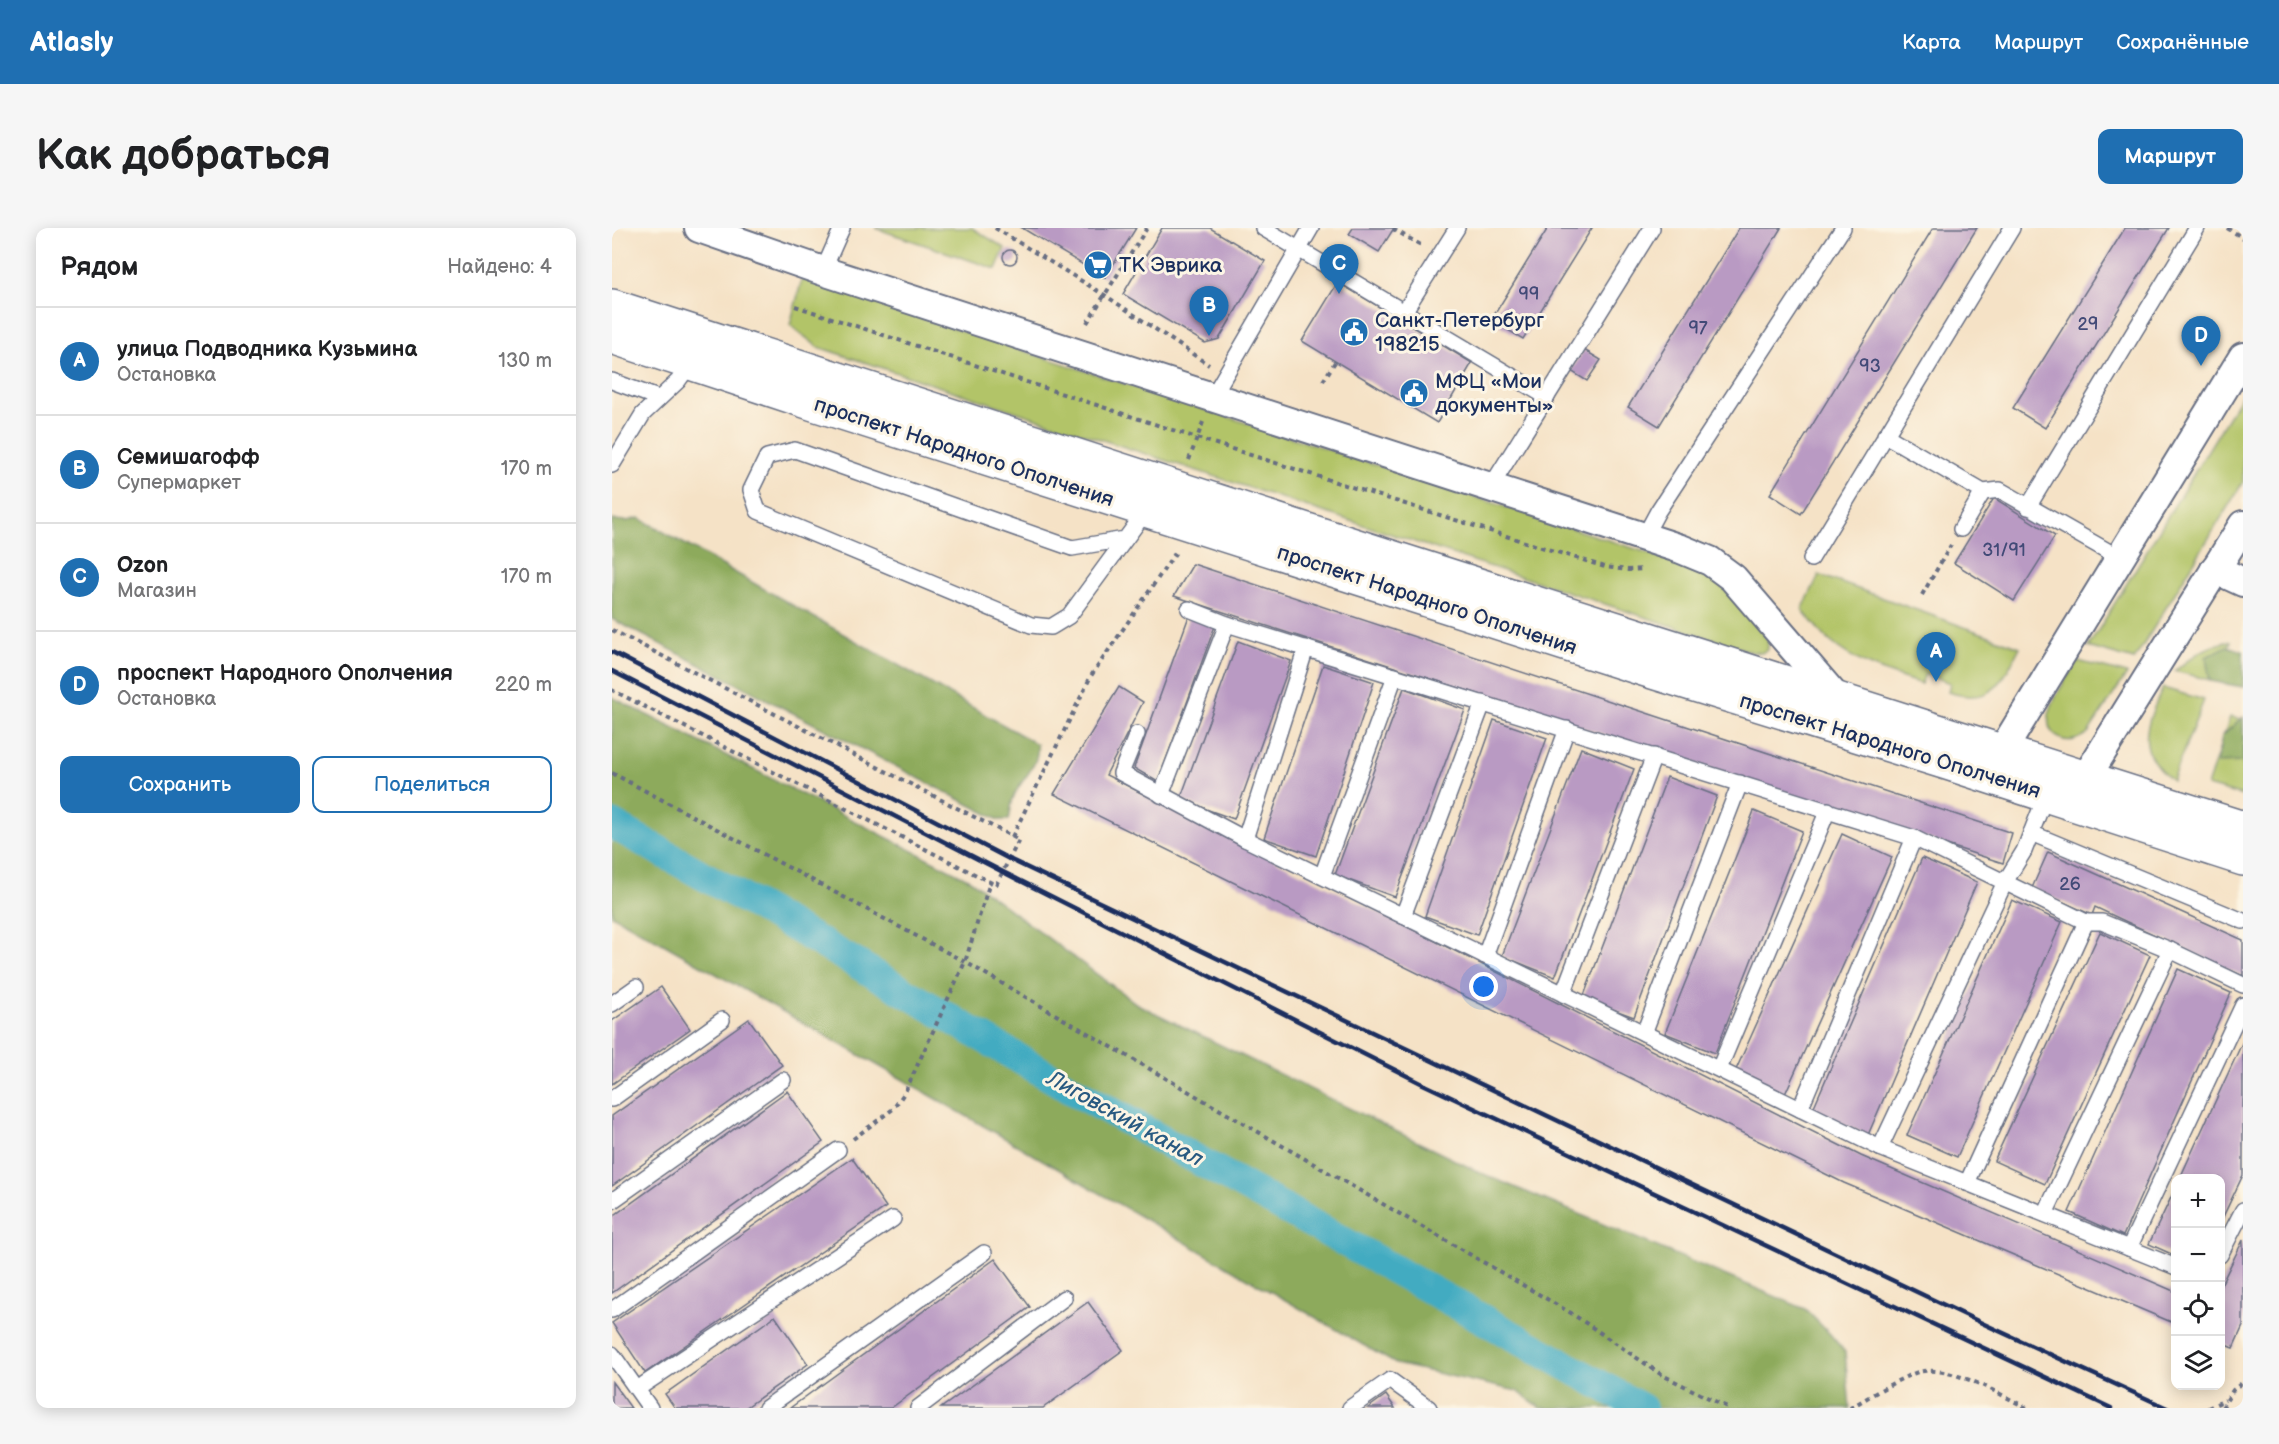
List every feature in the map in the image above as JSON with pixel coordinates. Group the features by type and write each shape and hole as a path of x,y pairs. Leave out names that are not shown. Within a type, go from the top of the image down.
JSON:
{"main road":[{"name":"проспект Народного Ополчения","path":"612,306 1838,700 2243,859"},
{"name":"проспект Народного Ополчения","path":"612,337 1146,511 1643,669 2003,766"},
{"name":"проспект Народного Ополчения","path":"2065,791 2243,828"}],"street":[{"path":"705,229 822,271 1219,385 1490,488 1681,549 1710,561 1733,578 1838,700"},
{"path":"2003,766 2120,558 2243,357"},
{"path":"2065,791 2243,525"},
{"path":"2215,569 2243,582"}],"lane":[{"path":"822,271 842,228"},
{"path":"1263,228 1547,397"},
{"path":"1219,385 1311,228"},
{"path":"1404,312 1457,228"},
{"path":"1490,488 1652,228"},
{"path":"1644,537 1665,501 1843,228"},
{"path":"1811,559 1884,435 2012,228"},
{"path":"2028,507 2197,228"},
{"path":"612,465 618,442 658,398 678,381 692,363"},
{"path":"612,381 658,398"},
{"path":"1884,435 1983,492 2000,490 2120,558"},
{"path":"1125,539 1072,548 795,450 767,457 751,490 758,511 1030,625 1051,627 1069,616 1146,511"},
{"path":"1961,529 1983,492"},
{"path":"1189,609 1227,624 1914,838 2086,922 2102,922 2170,950 2243,985"},
{"path":"1161,795 1227,624"},
{"path":"1245,839 1306,648"},
{"path":"1322,876 1395,676"},
{"path":"1403,916 1483,703"},
{"path":"1485,956 1567,729"},
{"path":"1137,734 1121,773 1245,839 1880,1148 2171,1265"},
{"path":"1563,994 1654,756"},
{"path":"1644,1033 1740,783"},
{"path":"1880,1148 2005,882 2024,851 2031,833 2065,791"},
{"path":"1719,1069 1828,810"},
{"path":"2031,833 2243,921"},
{"path":"1800,1108 1914,838"},
{"path":"1967,1183 2086,922"},
{"path":"2045,1214 2170,950"},
{"path":"612,1004 636,987"},
{"path":"2129,1248 2243,1005"},
{"path":"612,1099 722,1020"},
{"path":"612,1201 783,1080"},
{"path":"612,1310 838,1150"},
{"path":"2225,1246 2243,1210"},
{"path":"637,1389 893,1219"},
{"path":"766,1408 984,1253"},
{"path":"918,1408 1064,1298"},
{"path":"612,1354 650,1408"},
{"path":"1350,1408 1390,1380 1429,1408"}],"path":[{"path":"995,228 1106,296 1219,385 1186,467"},
{"path":"1087,323 1147,228"},
{"path":"2226,228 2243,238"},
{"path":"1393,229 1440,255"},
{"path":"795,306 1197,438 1605,567 1628,570 1655,568 1681,549"},
{"path":"1323,381 1335,362"},
{"path":"1922,595 1961,529"},
{"path":"1012,837 1091,676 1178,549"},
{"path":"612,630 1019,840 996,885 612,690"},
{"path":"612,773 964,962 1571,1313 1662,1375 1729,1408"},
{"path":"838,1150 893,1109 909,1083 964,962 990,882"},
{"path":"1850,1408 1917,1372 1933,1371 1971,1381 2027,1408"},
{"path":"2222,1408 2233,1390 2243,1382"},
{"path":"2208,1408 2226,1399"}],"green space":[{"path":"875,228 972,228 1005,248 996,269"},
{"path":"802,279 1682,564 1707,575 1725,588 1764,634 1768,641 1768,648 1762,653 1752,652 818,347 790,325"},
{"path":"2243,393 2243,482 2134,660 2088,647"},
{"path":"639,518 1037,744 1034,764 1014,795 1009,820 999,820 612,619 612,520 627,521"},
{"path":"1819,575 2020,647 2001,681 1986,693 1976,696 1948,692 1950,683 1925,674 1921,684 1885,672 1841,650 1823,635 1802,610"},
{"path":"2231,641 2214,681 2175,671 2201,652"},
{"path":"2227,646 2243,651 2243,687 2210,681 2206,657"},
{"path":"2078,661 2127,674 2088,733 2068,741 2052,732 2049,713 2059,690"},
{"path":"2163,688 2204,700 2172,780 2152,759 2146,737 2151,714"},
{"path":"612,697 970,880 1137,1004 1481,1173 1805,1309 1845,1352 1850,1408 1541,1408 1517,1391 1396,1364 909,1083 612,915"},
{"path":"2230,717 2243,720 2243,796 2207,786"},
{"path":"2243,717 2243,762 2217,763 2222,736"}],"building":[{"name":"ТК Эврика","path":"1022,228 1136,228 1105,278"},
{"path":"1162,228 1210,228 1265,261 1219,339 1205,343 1123,294"},
{"path":"1353,228 1394,228 1379,252 1349,234"},
{"path":"1548,228 1592,228 1523,339 1491,320"},
{"path":"1739,228 1781,228 1659,426 1628,407"},
{"path":"1933,228 1977,228 1801,514 1770,494"},
{"path":"2125,228 2169,228 2045,428 2013,408"},
{"path":"1010,250 1015,252 1017,257 1015,262 1010,264 1005,262 1003,257 1005,252"},
{"path":"1338,282 1472,363 1437,423 1302,341"},
{"path":"1584,350 1601,360 1587,381 1571,371"},
{"path":"1994,498 2055,536 2014,601 1954,563"},
{"path":"1193,564 2012,833 2003,863 1174,596"},
{"path":"1189,616 1215,626 1158,782 1134,768"},
{"path":"1238,641 1291,661 1234,819 1180,800"},
{"path":"1323,665 1374,682 1316,856 1264,838"},
{"path":"1119,687 1143,702 1106,775 1861,1156 2171,1290 2171,1322 1844,1183 1054,794"},
{"path":"1404,688 1465,710 1395,897 1335,875"},
{"path":"1494,720 1547,738 1477,935 1425,916"},
{"path":"1581,748 1634,769 1555,977 1502,956"},
{"path":"1667,777 1717,796 1634,1017 1583,998"},
{"path":"1754,811 1802,831 1715,1053 1665,1033"},
{"path":"1842,834 1892,857 1785,1094 1735,1072"},
{"path":"2048,852 2243,940 2243,976 2095,907 2092,915 2032,888"},
{"path":"1922,858 1977,882 1868,1135 1812,1111"},
{"path":"2012,900 2062,922 1957,1157 1907,1135"},
{"path":"2100,932 2150,955 2045,1184 1994,1161"},
{"path":"2178,969 2231,993 2123,1236 2069,1212"},
{"path":"661,987 690,1029 612,1084 612,1021"},
{"path":"749,1019 782,1065 612,1186 612,1116"},
{"path":"2243,1041 2243,1175 2225,1213 2225,1174 2182,1174"},
{"path":"787,1091 823,1142 612,1293 612,1217"},
{"path":"852,1158 886,1207 645,1373 612,1323"},
{"path":"2171,1198 2171,1254 2149,1244"},
{"path":"2243,1240 2243,1326 2233,1348 2225,1345 2225,1277"},
{"path":"995,1259 1030,1307 891,1408 790,1408"},
{"path":"1088,1302 1123,1350 1043,1408 941,1408"},
{"path":"775,1316 808,1364 745,1408 675,1408 665,1394"},
{"path":"612,1382 631,1408 612,1408"},
{"path":"1386,1395 1395,1408 1368,1408"}],"waterway":[{"name":"Лиговский канал","path":"612,824 1076,1092 1642,1408"}],"railway":[{"path":"612,652 1009,859 1984,1324 2167,1408"},
{"path":"612,671 1423,1084 2111,1408"}],"place":[{"name":"ТК Эврика","path":"1098,265"},
{"name":"Ozon","path":"1339,294"},
{"name":"Санкт-Петербург 198215","path":"1354,332"},
{"name":"Семишагофф","path":"1209,336"},
{"name":"проспект Народного Ополчения","path":"2201,366"},
{"name":"МФЦ «Мои документы»","path":"1414,393"},
{"name":"улица Подводника Кузьмина","path":"1936,682"}]}
